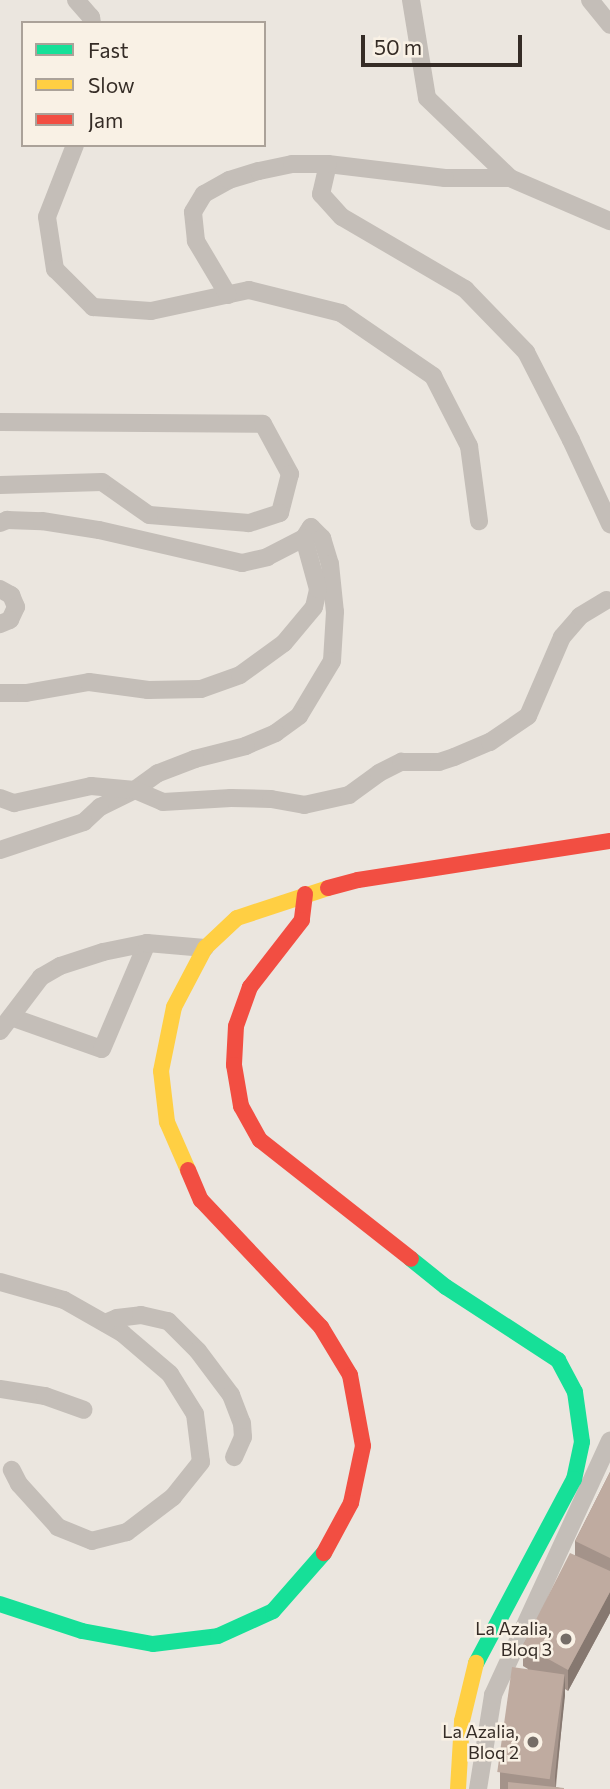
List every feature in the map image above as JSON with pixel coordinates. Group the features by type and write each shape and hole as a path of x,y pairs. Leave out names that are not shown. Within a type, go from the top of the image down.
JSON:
{"main road":[{"path":"0,1604 82,1631 153,1644 218,1636 273,1611 323,1554 351,1503 363,1446 350,1374 321,1327 201,1200 167,1122 161,1070 174,1007 205,948 237,918 305,894 358,880 610,841"},
{"path":"305,894 302,920 250,987 236,1026 234,1065 241,1106 260,1140 446,1287 558,1360 575,1392 582,1442 574,1479 480,1653 468,1687 462,1721 458,1789"}],"street":[{"path":"76,0 92,21"},
{"path":"411,0 427,98 510,178 610,221"},
{"path":"590,0 610,25"},
{"path":"74,147 47,217 55,269 93,307 151,311 249,290 341,313 433,376 470,446 479,521"},
{"path":"228,295 196,241 193,212 204,194 229,180 292,164 328,164 445,178 510,178"},
{"path":"328,164 321,194 342,217 465,289 526,352 610,524"},
{"path":"0,422 263,424 290,474 280,513 249,523 149,515 102,482 0,485"},
{"path":"0,523 7,520 42,521 99,530 242,562 267,557 304,538 312,527 322,538 330,564 334,641 332,661 299,716 276,733 246,746 195,759 158,773 135,790 100,807 84,822 0,850"},
{"path":"0,693 26,693 89,682 148,690 201,689 240,675 284,643 314,607 318,589 304,538"},
{"path":"0,589 11,595 16,607 10,620 0,624"},
{"path":"0,798 14,803 91,786 135,790 163,802 231,798 271,799 304,805 349,795 379,773 401,762 439,762 454,757 490,742 528,716 562,637 580,616 607,600"},
{"path":"147,943 102,1049 6,1024 41,978 60,966 103,952 147,943 205,948"},
{"path":"0,1282 64,1300 121,1333 170,1374 195,1414 201,1462 173,1497 127,1532 92,1541 58,1527 19,1485 12,1470"},
{"path":"105,1323 117,1318 141,1315 168,1321 198,1351 230,1395 242,1423 243,1437 234,1457"},
{"path":"0,1389 45,1396 84,1410"},
{"path":"478,1789 493,1695 610,1441"}],"building":[{"path":"610,1472 610,1558 575,1541"},
{"name":"La Azalia, Bloq 3","path":"570,1553 610,1571 610,1592 568,1670 523,1645"},
{"name":"La Azalia, Bloq 2","path":"512,1667 564,1674 550,1779 497,1772"},
{"path":"508,1782 564,1788 564,1789 508,1789"}],"traffic: fast":[{"path":"411,1259 446,1287 558,1360 575,1392 582,1442 574,1479 476,1663"},
{"path":"0,1604 82,1631 153,1644 218,1636 273,1611 324,1553"}],"traffic: slow":[{"path":"188,1170 167,1122 161,1071 174,1007 205,948 237,918 328,888"},
{"path":"458,1789 462,1721 476,1663"}],"traffic: jam":[{"path":"328,888 358,880 610,841"},
{"path":"305,894 302,920 250,987 236,1026 234,1065 241,1106 260,1140 411,1259"},
{"path":"188,1170 201,1200 321,1327 350,1375 363,1446 351,1503 324,1553"}],"place":[{"name":"La Azalia, Bloq 3","path":"566,1639"},
{"name":"La Azalia, Bloq 2","path":"533,1742"}]}
